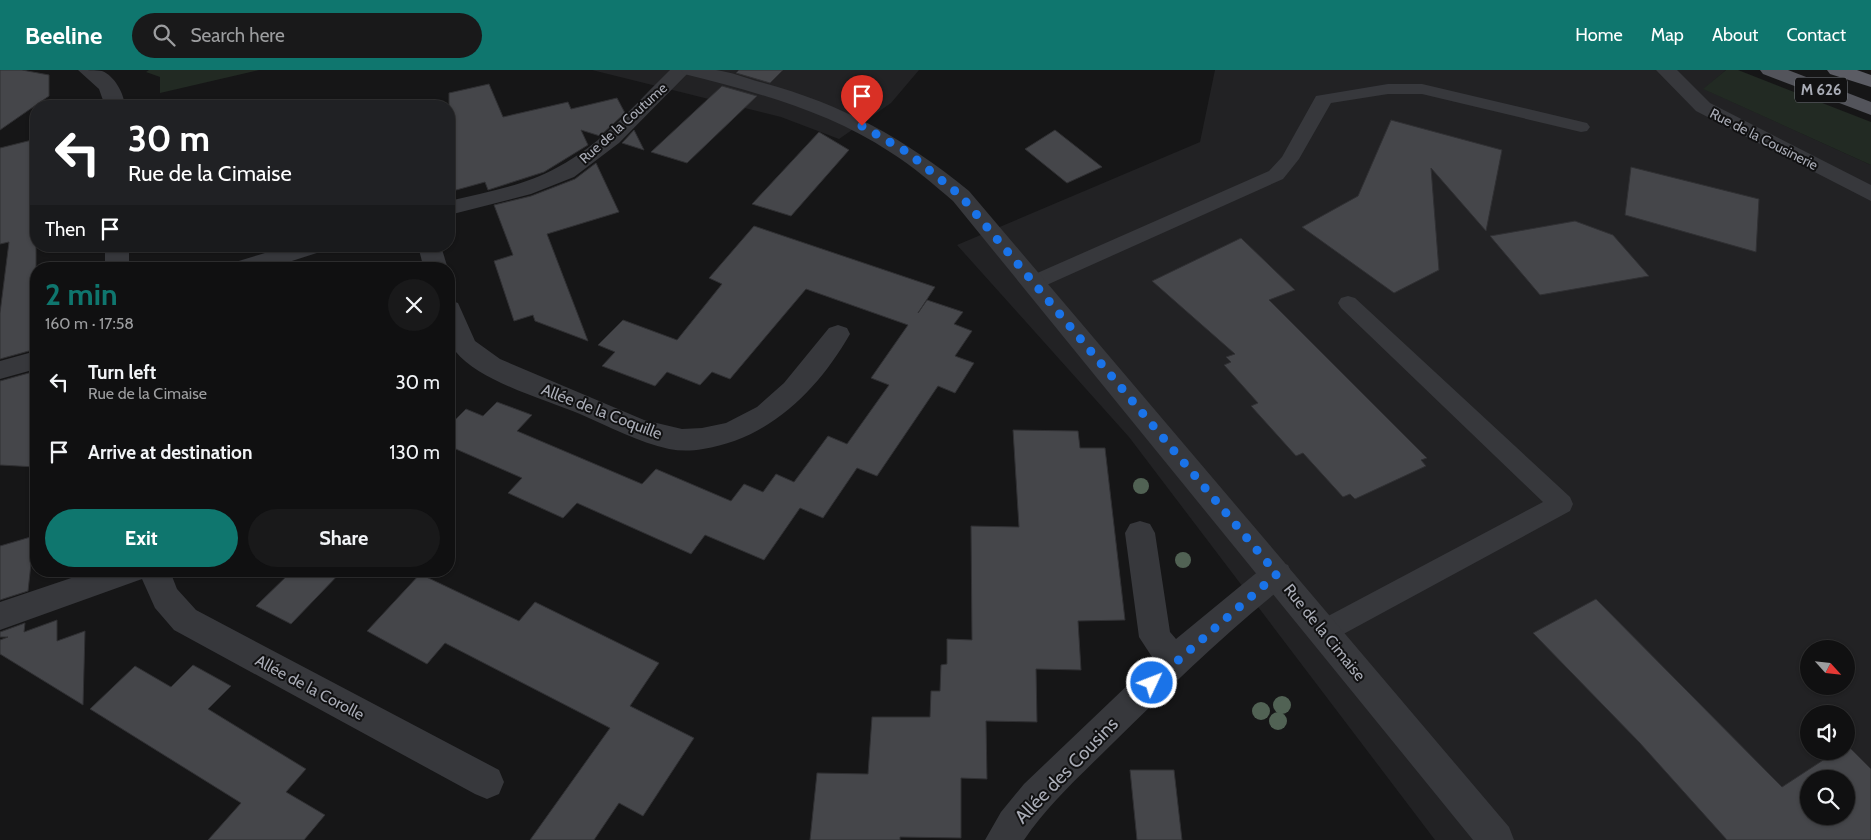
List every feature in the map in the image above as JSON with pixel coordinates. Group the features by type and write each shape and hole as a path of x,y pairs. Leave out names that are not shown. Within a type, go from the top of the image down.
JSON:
{"highway":[{"path":"1837,70 1871,80"},
{"path":"1845,70 1871,80"}],"main road":[{"name":"M 626","path":"1770,70 1871,109"}],"street":[{"path":"88,70 100,77 109,87 113,100"},
{"name":"Rue de la Coutume","path":"455,206 544,182 566,172 597,150 681,70"},
{"name":"Rue de la Cimaise","path":"691,70 774,90 846,117 907,152 961,196 1277,574 1496,840"},
{"name":"Rue de la Cousinerie","path":"1666,70 1703,107 1871,194"},
{"path":"263,262 295,252"},
{"name":"Allée de la Coquille","path":"455,330 466,347 484,360 512,375 656,435 682,440 720,434 762,418 795,388 838,334"},
{"path":"0,370 30,362"},
{"path":"1140,533 1154,637 1175,662"},
{"name":"Allée des Cousins","path":"1003,840 1031,802 1052,779 1175,662 1277,574"},
{"path":"0,616 114,577"},
{"name":"Allée de la Corolle","path":"156,577 158,586 169,606 185,620 486,782"}],"lane":[{"path":"1033,283 1276,175 1290,159 1322,100 1329,98 1388,89 1422,89 1581,127"},
{"path":"1325,632 1561,504 1348,303"}],"shaded area":[{"path":"149,70 259,70 160,93 160,77 146,72"},
{"path":"592,70 919,70 891,103 839,139 781,117"},
{"path":"1215,70 1726,70 1704,89 1871,165 1871,840 1435,840 1129,437 957,245 1200,142"},
{"path":"1726,70 1738,70 1871,122 1871,165 1703,89"}],"building":[{"path":"0,70 22,70 49,75 49,96 43,100 30,100 30,109 0,130"},
{"path":"739,70 783,70 770,83 736,73"},
{"path":"489,84 503,117 568,102 571,109 617,98 625,113 600,136 581,130 588,145 544,172 488,190 485,182 455,190 455,100 449,100 449,93"},
{"path":"722,86 757,96 687,163 651,152"},
{"path":"1391,120 1502,150 1486,231 1431,168 1439,270 1394,293 1302,227 1358,196"},
{"path":"634,130 644,150 622,143"},
{"path":"1055,130 1102,167 1067,183 1025,149"},
{"path":"819,132 849,150 791,216 752,204"},
{"path":"30,140 30,252 36,252 36,262 30,262 30,351 0,359 0,313 9,242 0,244 0,148"},
{"path":"596,163 619,212 547,234 588,341 535,321 533,315 514,321 494,261 513,255 494,205 531,196 575,179"},
{"path":"1631,167 1759,199 1756,252 1625,215"},
{"path":"1575,221 1613,235 1649,276 1540,295 1490,236"},
{"path":"754,226 935,287 918,313 927,300 963,312 954,324 972,331 955,356 974,363 955,393 938,386 877,476 857,468 823,518 800,508 764,560 705,535 691,554 577,503 563,518 508,493 522,478 455,449 455,420 466,409 483,416 497,402 532,415 517,431 642,484 656,469 731,501 744,484 763,492 776,474 794,482 828,436 847,444 889,385 871,378 908,325 806,289 730,379 712,372 700,385 667,372 655,386 602,366 615,352 598,345 623,320 677,340 722,284 709,278"},
{"path":"1241,238 1295,290 1269,300 1427,458 1421,460 1426,466 1355,499 1350,494 1343,497 1303,453 1296,456 1251,406 1258,403 1224,365 1231,362 1226,357 1235,354 1152,281"},
{"path":"30,373 30,467 0,465 0,381"},
{"path":"1013,430 1078,431 1080,448 1105,448 1125,620 1078,621 1081,670 1036,669 1037,722 986,721 987,779 961,778 961,838 900,837 900,840 810,840 817,773 868,774 872,717 930,717 931,691 940,691 941,665 947,664 947,639 972,640 971,526 1019,527"},
{"path":"30,537 28,591 0,600 0,546"},
{"path":"286,577 336,577 291,624 256,606"},
{"path":"417,577 426,577 519,621 535,602 659,663 630,706 694,738 643,816 619,803 594,840 530,840 610,728 445,643 427,664 367,631"},
{"path":"1596,599 1782,787 1800,775 1800,825 1855,825 1855,770 1808,770 1823,760 1855,760 1855,753 1871,769 1871,840 1727,840 1639,742 1533,633"},
{"path":"57,620 57,641 85,631 83,705 0,654 0,640 8,637 0,637 0,632 25,623 24,632"},
{"path":"193,665 231,686 208,709 306,769 286,792 325,815 304,840 208,840 241,803 90,709 135,666 171,687"},
{"path":"1130,770 1174,770 1182,840 1137,840"}],"route":[{"path":"862,126 907,152 934,172 961,196 1277,574 1194,644 1152,683"}]}
